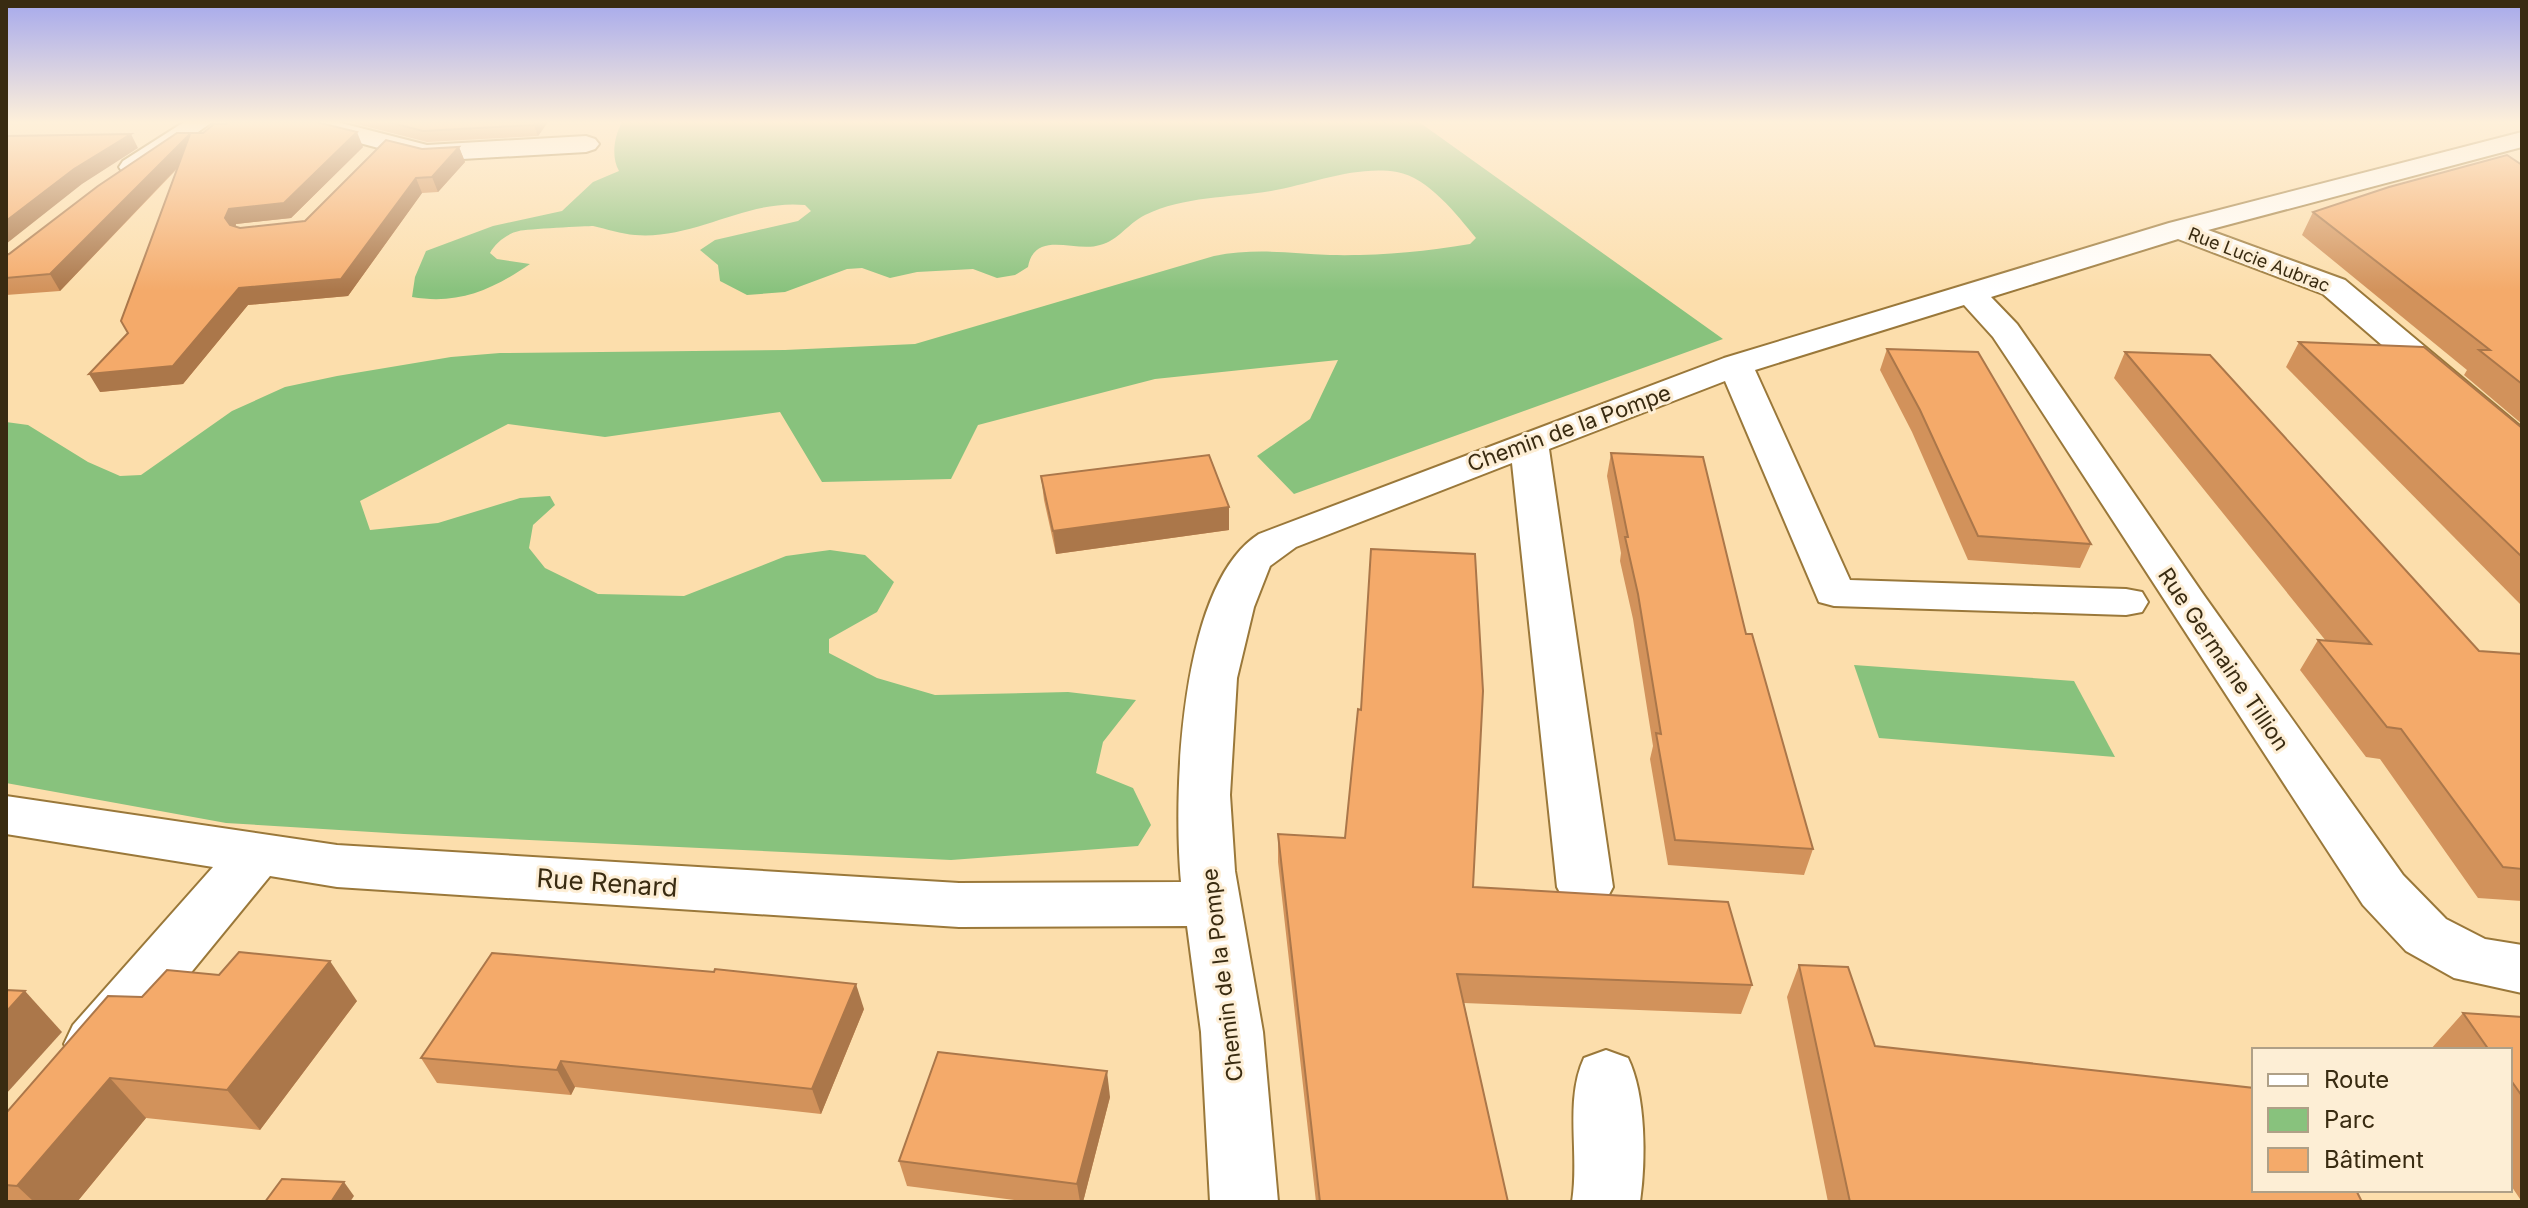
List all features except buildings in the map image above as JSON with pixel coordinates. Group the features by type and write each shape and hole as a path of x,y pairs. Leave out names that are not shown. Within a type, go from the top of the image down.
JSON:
{"street":[{"path":"107,184 115,178"},
{"name":"Chemin de la Pompe","path":"1244,1202 1229,1008 1212,904 1207,840 1209,709 1221,638 1246,571 1259,553 1286,536 1429,479 1736,365 2179,229 2371,178"},
{"name":"Rue Lucie Aubrac","path":"2179,229 2334,287 2522,447"},
{"name":"Rue Germaine Tillion","path":"1970,293 2005,331 2030,367 2377,883 2426,935 2475,961 2522,969"},
{"path":"1736,365 1834,593 2126,602"},
{"path":"1529,443 1585,887"},
{"name":"Rue Renard","path":"6,815 337,866 943,904 1212,904"},
{"path":"56,1089 257,854"},
{"path":"1606,1078 1610,1177 1606,1202"}],"green space":[{"path":"602,178 1324,178 1271,191 1175,204 1145,215 1100,245 1047,245 1032,255 1028,267 1015,275 997,278 973,269 917,272 890,278 862,268 847,269 785,292 747,295 720,281 718,265 700,250 715,240 798,221 811,211 805,205 783,205 657,235 630,234 593,226 519,231 502,239 490,253 497,259 530,264 516,273 488,288 460,297 412,297 415,277 426,251 493,226 562,211 593,182"},
{"path":"1413,178 1498,178 1723,339 1294,494 1257,456 1310,419 1338,360 1155,379 978,425 951,479 822,482 780,412 605,437 508,424 360,501 370,530 438,523 520,498 550,496 555,505 533,525 529,548 545,568 598,594 684,596 786,556 830,550 865,555 894,582 877,612 829,639 829,653 877,678 935,695 1068,692 1136,700 1103,742 1096,773 1133,788 1151,825 1138,846 951,860 404,834 226,823 6,783 6,422 28,425 88,462 120,476 141,475 232,411 285,387 337,376 451,357 500,353 785,350 915,344 1214,256 1257,252 1365,255 1470,244 1476,238 1431,189"},
{"path":"1854,665 2074,681 2115,757 1879,738"}]}
